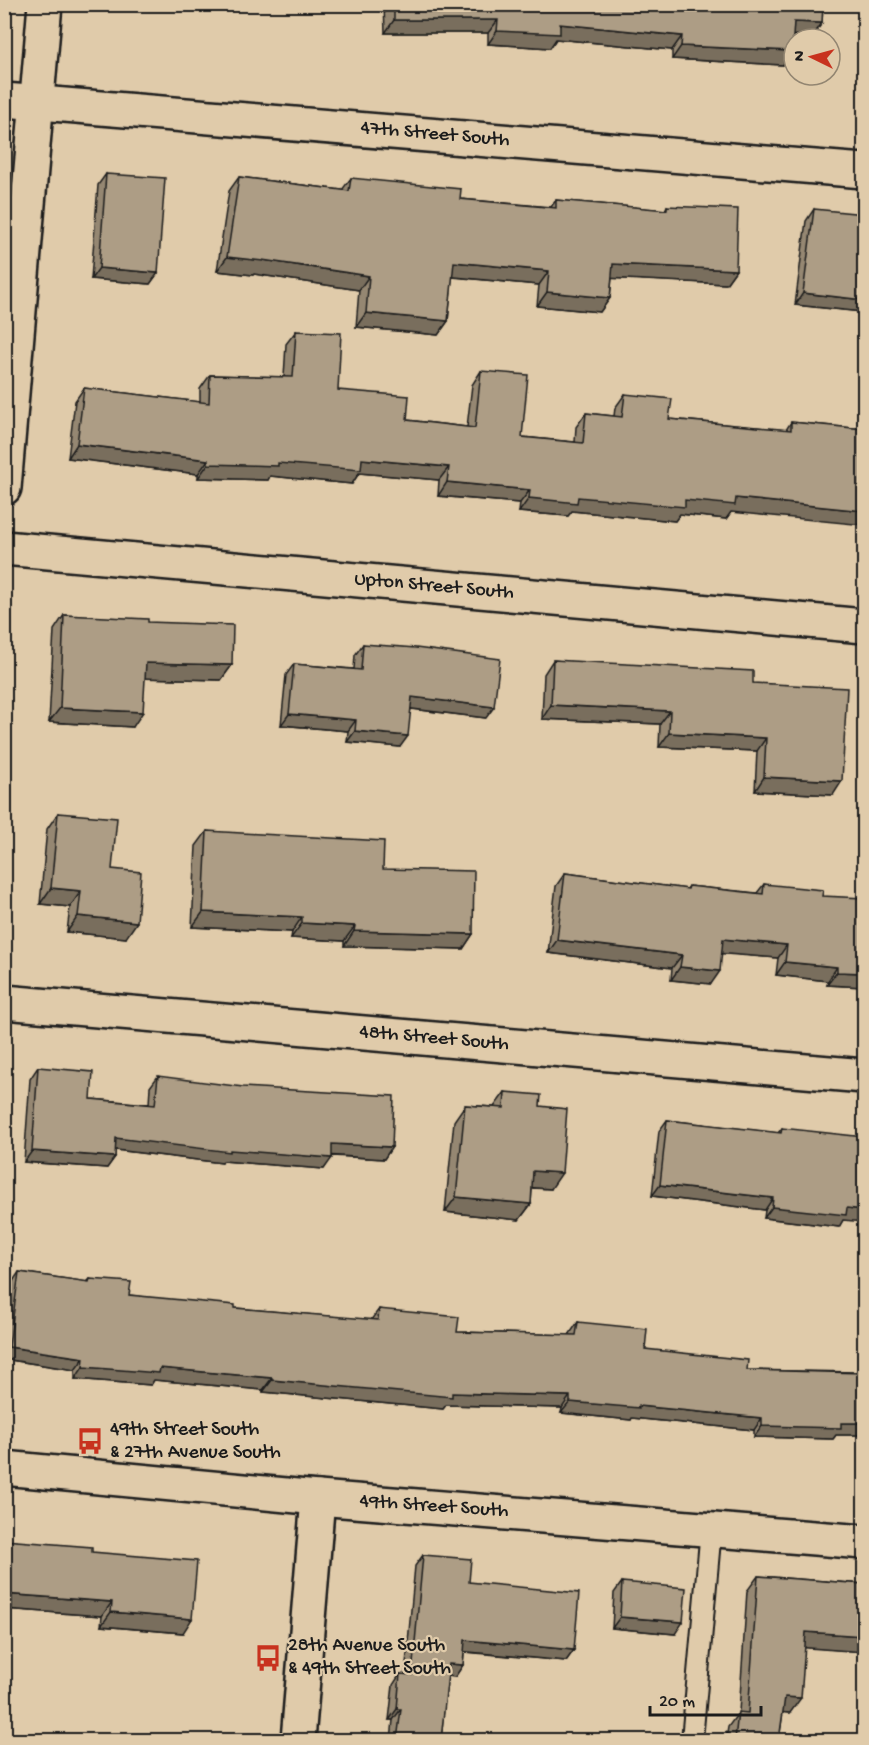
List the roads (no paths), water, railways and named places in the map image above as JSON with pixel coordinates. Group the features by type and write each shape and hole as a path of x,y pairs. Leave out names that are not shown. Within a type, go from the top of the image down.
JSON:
{"street":[{"path":"4,488 45,4"},
{"name":"47th Street South","path":"4,100 864,171"},
{"name":"Upton Street South","path":"4,548 864,626"},
{"name":"48th Street South","path":"4,1002 864,1076"},
{"name":"49th Street South","path":"4,1468 318,1498 864,1542"},
{"path":"298,1740 318,1498"}],"lane":[{"path":"692,1740 711,1528"}],"place":[{"name":"49th Street South & 27th Avenue South","path":"90,1441"},
{"name":"28th Avenue South & 49th Street South","path":"268,1658"}]}
